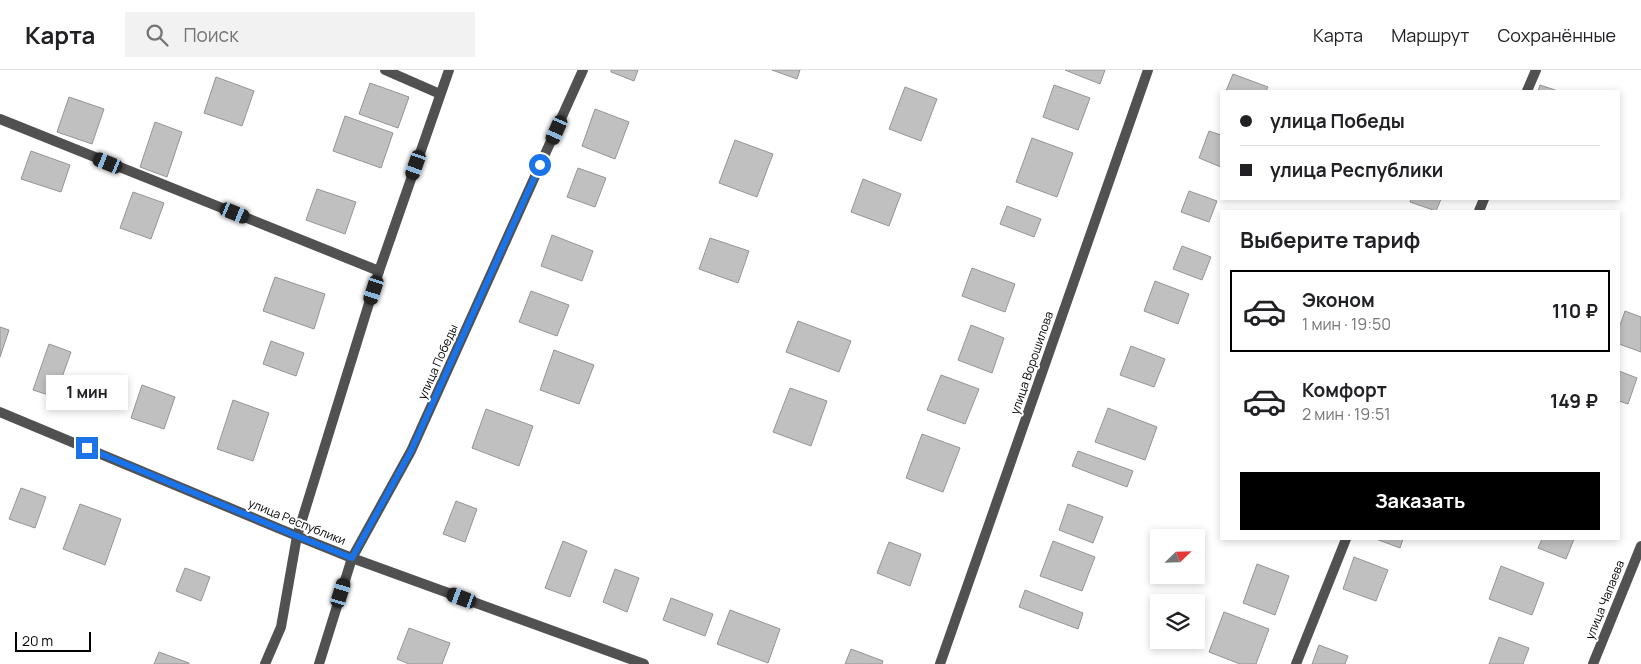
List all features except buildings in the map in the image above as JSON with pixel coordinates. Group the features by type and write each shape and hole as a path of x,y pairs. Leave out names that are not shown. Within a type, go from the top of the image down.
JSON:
{"street":[{"path":"385,70 440,94"},
{"path":"265,664 282,627 297,536 379,271 448,70"},
{"name":"улица Победы","path":"319,664 352,558 411,451 582,70"},
{"name":"улица Ворошилова","path":"940,664 1148,70"},
{"path":"1528,90 1536,70"},
{"path":"0,119 379,271"},
{"name":"улица Республики","path":"0,412 352,558 644,664"},
{"path":"1296,664 1346,540"},
{"name":"улица Чапаева","path":"1593,664 1641,546"}],"route":[{"path":"87,448 352,558 411,451 540,165"}]}
